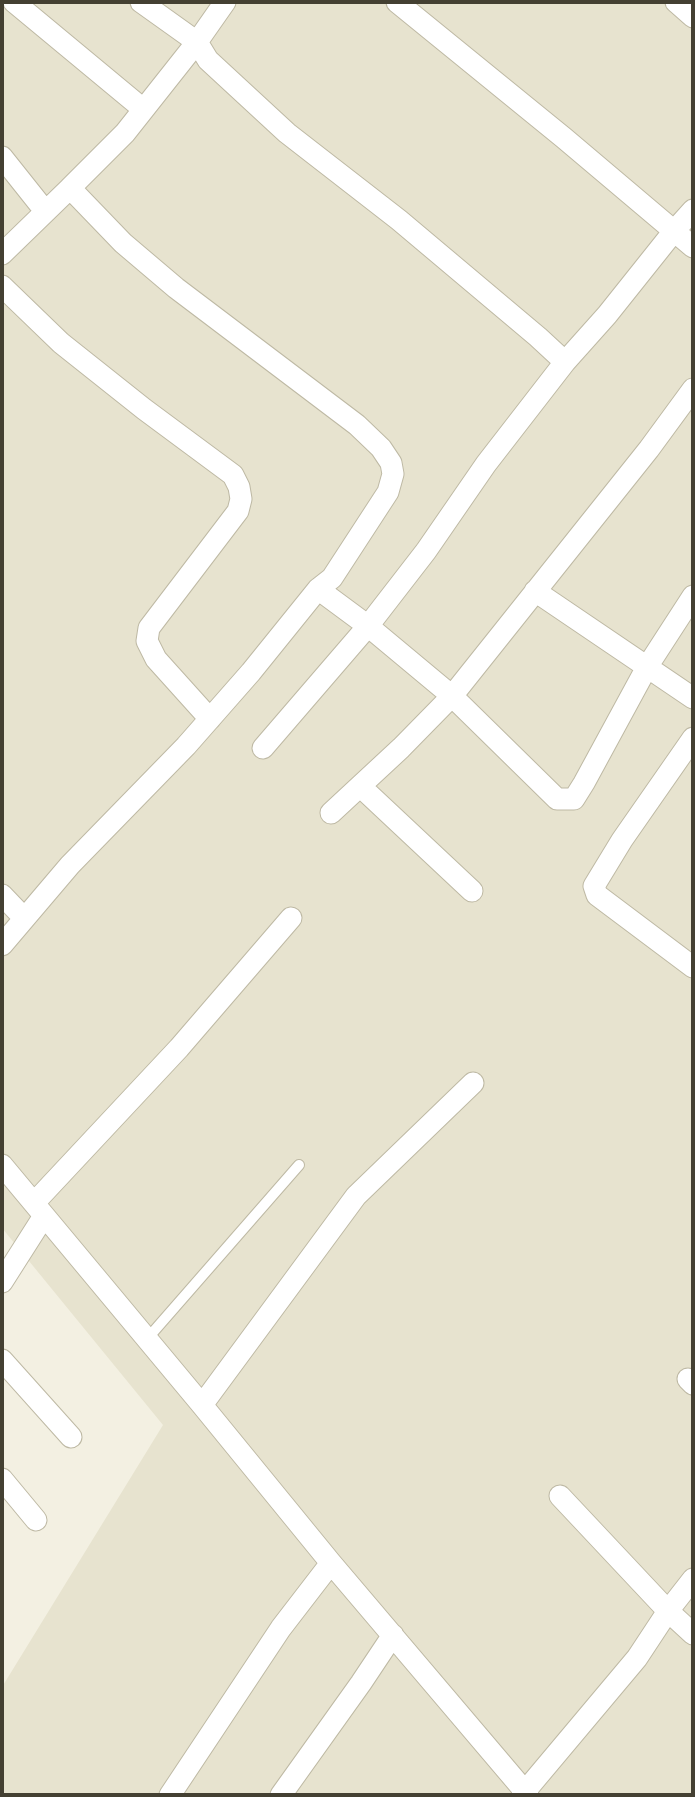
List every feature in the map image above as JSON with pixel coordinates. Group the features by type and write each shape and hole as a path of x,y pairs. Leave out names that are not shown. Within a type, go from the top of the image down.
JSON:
{"street":[{"path":"15,2 144,109"},
{"path":"141,2 197,42 208,60 287,133 398,220 565,362"},
{"path":"2,254 125,133 225,2"},
{"path":"397,2 693,247"},
{"path":"676,2 693,17"},
{"path":"2,157 45,211"},
{"path":"2,945 70,865 186,746 251,672 318,589 332,578 388,492 393,474 391,463 381,448 357,425 176,288 123,243 70,188"},
{"path":"263,748 368,626 426,551 486,464 565,362 607,316 693,210"},
{"path":"2,286 61,343 233,475 239,486 242,499 238,511 149,628 147,641 156,659 210,719"},
{"path":"331,813 401,748 452,695 649,449 693,389"},
{"path":"318,589 452,695 557,799 574,799 647,667 693,596"},
{"path":"535,591 693,698"},
{"path":"693,738 685,769 622,840 594,886 597,895 693,967"},
{"path":"360,786 472,891"},
{"path":"2,895 24,918"},
{"path":"2,1282 39,1210 291,919"},
{"path":"202,1405 356,1196 473,1083"},
{"path":"2,1165 525,1794 638,1658 668,1611 693,1579"},
{"path":"2,1360 71,1437"},
{"path":"2,1479 36,1520"},
{"path":"560,1496 693,1634"},
{"path":"170,1795 281,1628 331,1563"},
{"path":"281,1795 393,1635"}],"lane":[{"path":"147,1339 299,1165"}],"shaded area":[{"path":"2,2 693,2 693,1795 2,1795 2,1687 163,1425 2,1228"}]}
